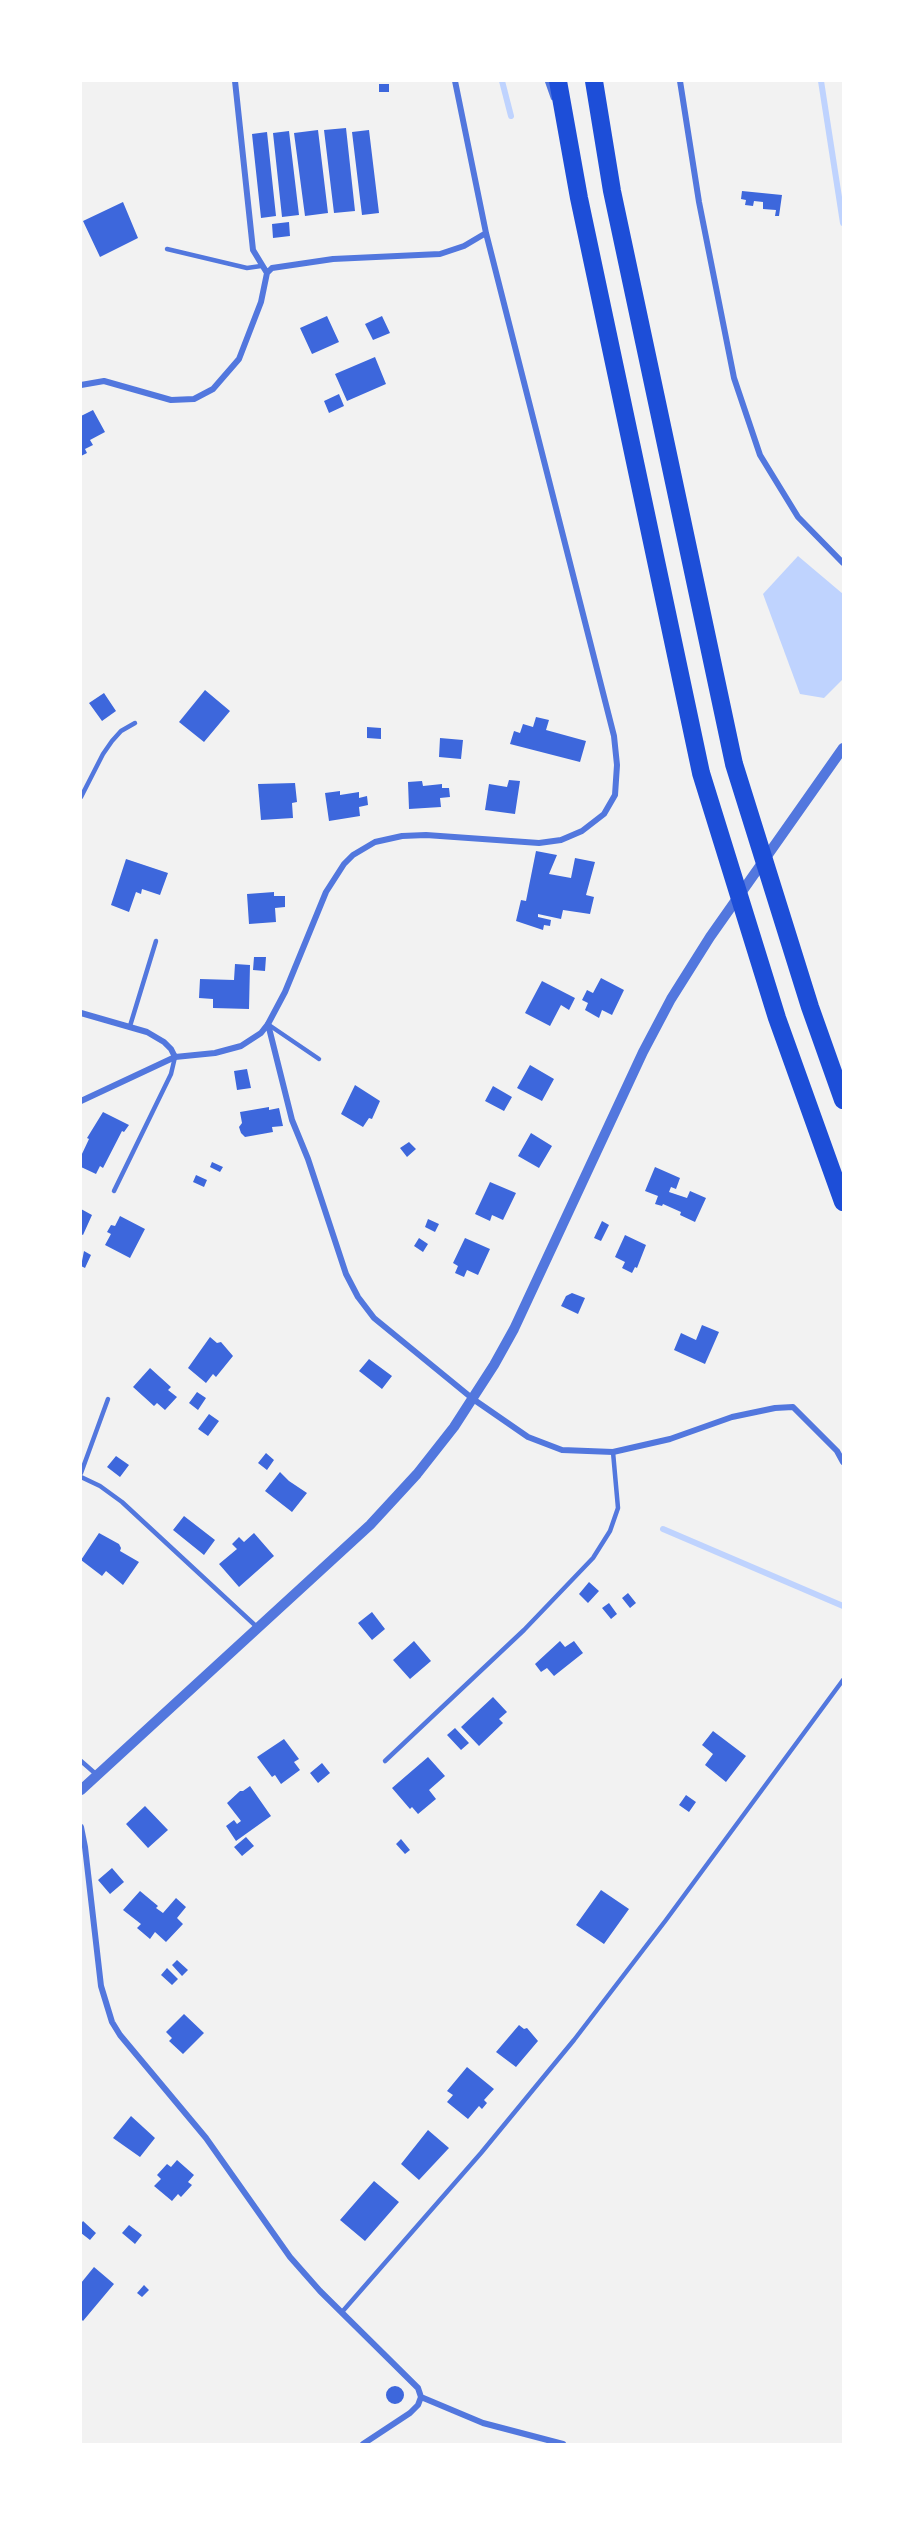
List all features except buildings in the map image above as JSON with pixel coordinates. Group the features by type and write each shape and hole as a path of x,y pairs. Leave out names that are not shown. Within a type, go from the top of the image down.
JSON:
{"highway":[{"path":"558,81 566,135 701,772 777,1018 843,1202"},
{"path":"594,81 615,203 734,764 810,1007 843,1100"}],"street":[{"path":"235,81 253,250 261,267 267,273"},
{"path":"81,1101 175,1057 235,1048 252,1040 268,1024 285,992 326,892 344,864 363,848 375,842 402,836 426,835 539,843 561,840 582,831 604,814 615,795 617,765 614,736 486,233 455,81"},
{"path":"680,81 699,202 734,378 760,455 798,517 843,563"},
{"path":"267,273 282,265 333,259 440,254 464,246 486,233"},
{"path":"81,385 104,381 113,382 171,400 194,399 204,395 222,381 239,359 261,302 267,273"},
{"path":"81,1790 384,1511 425,1465 473,1399 514,1329 643,1052 671,999 710,937 843,748"},
{"path":"81,1013 130,1026 164,1042 175,1057"},
{"path":"268,1024 292,1120 308,1159 346,1274 358,1298 374,1318 473,1399 528,1437 562,1450 613,1452 670,1438 732,1417 775,1408 793,1407 837,1451 843,1462"},
{"path":"81,1827 101,1986 112,2022 120,2035 206,2138 290,2257 418,2388 421,2397 418,2405 410,2413 363,2444"},
{"path":"421,2397 483,2423 563,2444"}],"lane":[{"path":"546,81 566,135"},
{"path":"167,249 247,268 261,267"},
{"path":"81,797 112,741 121,731 135,723"},
{"path":"130,1026 156,941"},
{"path":"268,1024 319,1059"},
{"path":"114,1191 171,1074 175,1057"},
{"path":"108,1399 81,1475 106,1489 122,1502 258,1628"},
{"path":"385,1761 524,1630 593,1558 610,1531 618,1508 613,1452"},
{"path":"342,2312 481,2153 574,2040 666,1920 843,1680"},
{"path":"81,1761 97,1775"}],"water":[{"path":"798,556 843,594 843,679 824,698 800,694 763,594"}],"waterway":[{"path":"502,81 511,116"},
{"path":"821,81 843,223"},
{"path":"663,1529 843,1606"}]}
